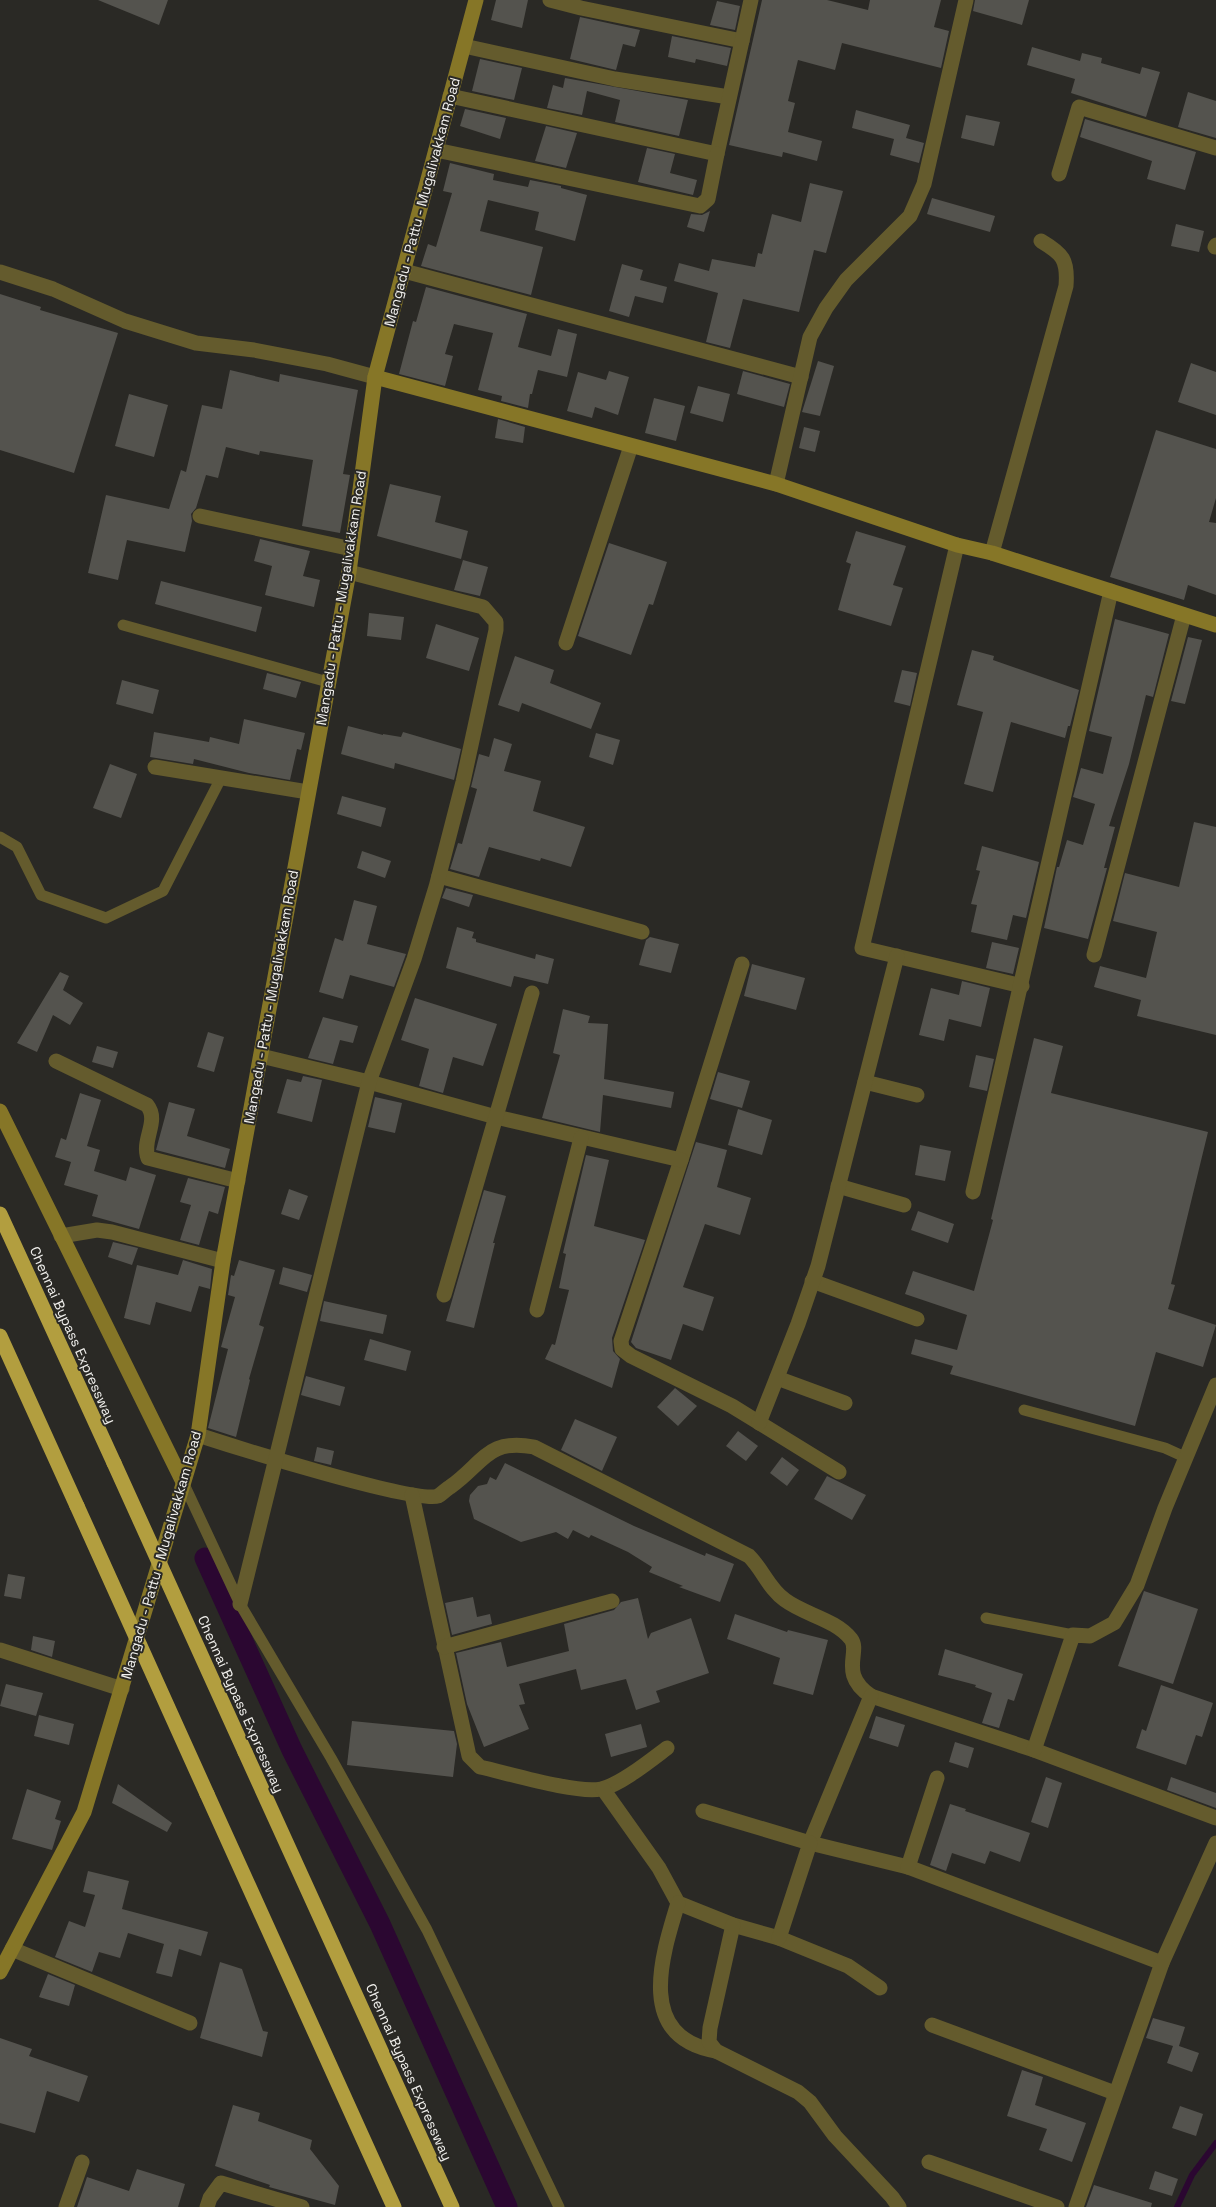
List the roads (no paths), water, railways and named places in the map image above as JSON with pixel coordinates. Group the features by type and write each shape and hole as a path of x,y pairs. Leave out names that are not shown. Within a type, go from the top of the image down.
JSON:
{"highway":[{"name":"Chennai Bypass Expressway","path":"0,1214 452,2207"},
{"path":"0,1336 394,2207"}],"street":[{"name":"Mangadu - Pattu - Mugalivakkam Road","path":"0,1972 84,1812 198,1435 223,1261 352,549 375,377 476,0"},
{"path":"550,0 742,41"},
{"path":"436,150 700,206 708,199 751,0"},
{"path":"776,484 810,337 826,308 846,280 910,216 924,184 966,0"},
{"path":"464,46 615,79 729,97"},
{"path":"450,96 717,154"},
{"path":"1059,174 1079,107 1216,148"},
{"path":"992,553 1066,286 1068,270 1064,258 1056,250 1041,241"},
{"path":"404,271 800,377"},
{"path":"0,272 53,289 125,321 196,342 254,350 327,364 776,484 957,545 992,553 1216,625"},
{"path":"566,644 631,446"},
{"path":"200,516 352,549"},
{"path":"957,545 862,948 1022,986"},
{"path":"240,1604 369,1082 414,959 439,876 463,782 496,630 496,622 483,607 348,572"},
{"path":"973,1192 1022,986 1110,591"},
{"path":"1094,955 1184,615"},
{"path":"155,767 308,792"},
{"path":"439,876 642,932"},
{"path":"759,1423 812,1281 897,956"},
{"path":"742,964 681,1160 624,1332 622,1349 759,1423 839,1472"},
{"path":"444,1295 532,993"},
{"path":"260,1056 369,1082 581,1138 681,1160"},
{"path":"56,1061 147,1105 152,1114 146,1152 150,1160 238,1181"},
{"path":"865,1082 917,1095"},
{"path":"0,1111 183,1482"},
{"path":"537,1310 581,1138"},
{"path":"838,1186 904,1205"},
{"path":"61,1236 97,1230 112,1232 223,1261"},
{"path":"812,1281 917,1319"},
{"path":"777,1378 845,1404"},
{"path":"1034,1750 1072,1636 1090,1636 1114,1623 1137,1585 1165,1508 1215,1394"},
{"path":"198,1435 277,1460 412,1495 437,1496 500,1446 520,1444 534,1447 749,1556 759,1566 774,1592 797,1609 838,1627 848,1635 854,1642 853,1674 860,1689 871,1696 1034,1750 1216,1818"},
{"path":"412,1495 469,1756 474,1762 480,1767 581,1789 603,1789 634,1772 667,1748"},
{"path":"444,1647 612,1601"},
{"path":"1,1654 122,1689"},
{"path":"779,1938 810,1842 871,1696"},
{"path":"908,1867 937,1778"},
{"path":"603,1789 660,1868 678,1903 733,1925 779,1938 848,1966 880,1988"},
{"path":"703,1811 810,1842 908,1867 1162,1963"},
{"path":"1076,2207 1162,1963 1216,1843"},
{"path":"678,1903 664,1949 661,2002 666,2018 675,2032 686,2042 716,2051 798,2092 810,2102 835,2136 899,2207"},
{"path":"716,2051 710,2042 710,2028 733,1925"},
{"path":"12,1949 190,2023"},
{"path":"932,2025 1115,2093"},
{"path":"66,2207 82,2162"},
{"path":"929,2162 1057,2207"},
{"path":"207,2207 210,2198 221,2183 302,2207"}],"lane":[{"path":"123,625 328,682"},
{"path":"0,837 17,848 41,895 106,918 163,891 221,778"},
{"path":"1024,1410 1164,1448 1187,1458"},
{"path":"183,1482 240,1604 427,1930 559,2207"},
{"path":"986,1618 1072,1636"}],"waterway":[{"path":"205,1558 292,1750 380,1924 507,2207"},
{"path":"1177,2207 1192,2175 1216,2143"}]}
